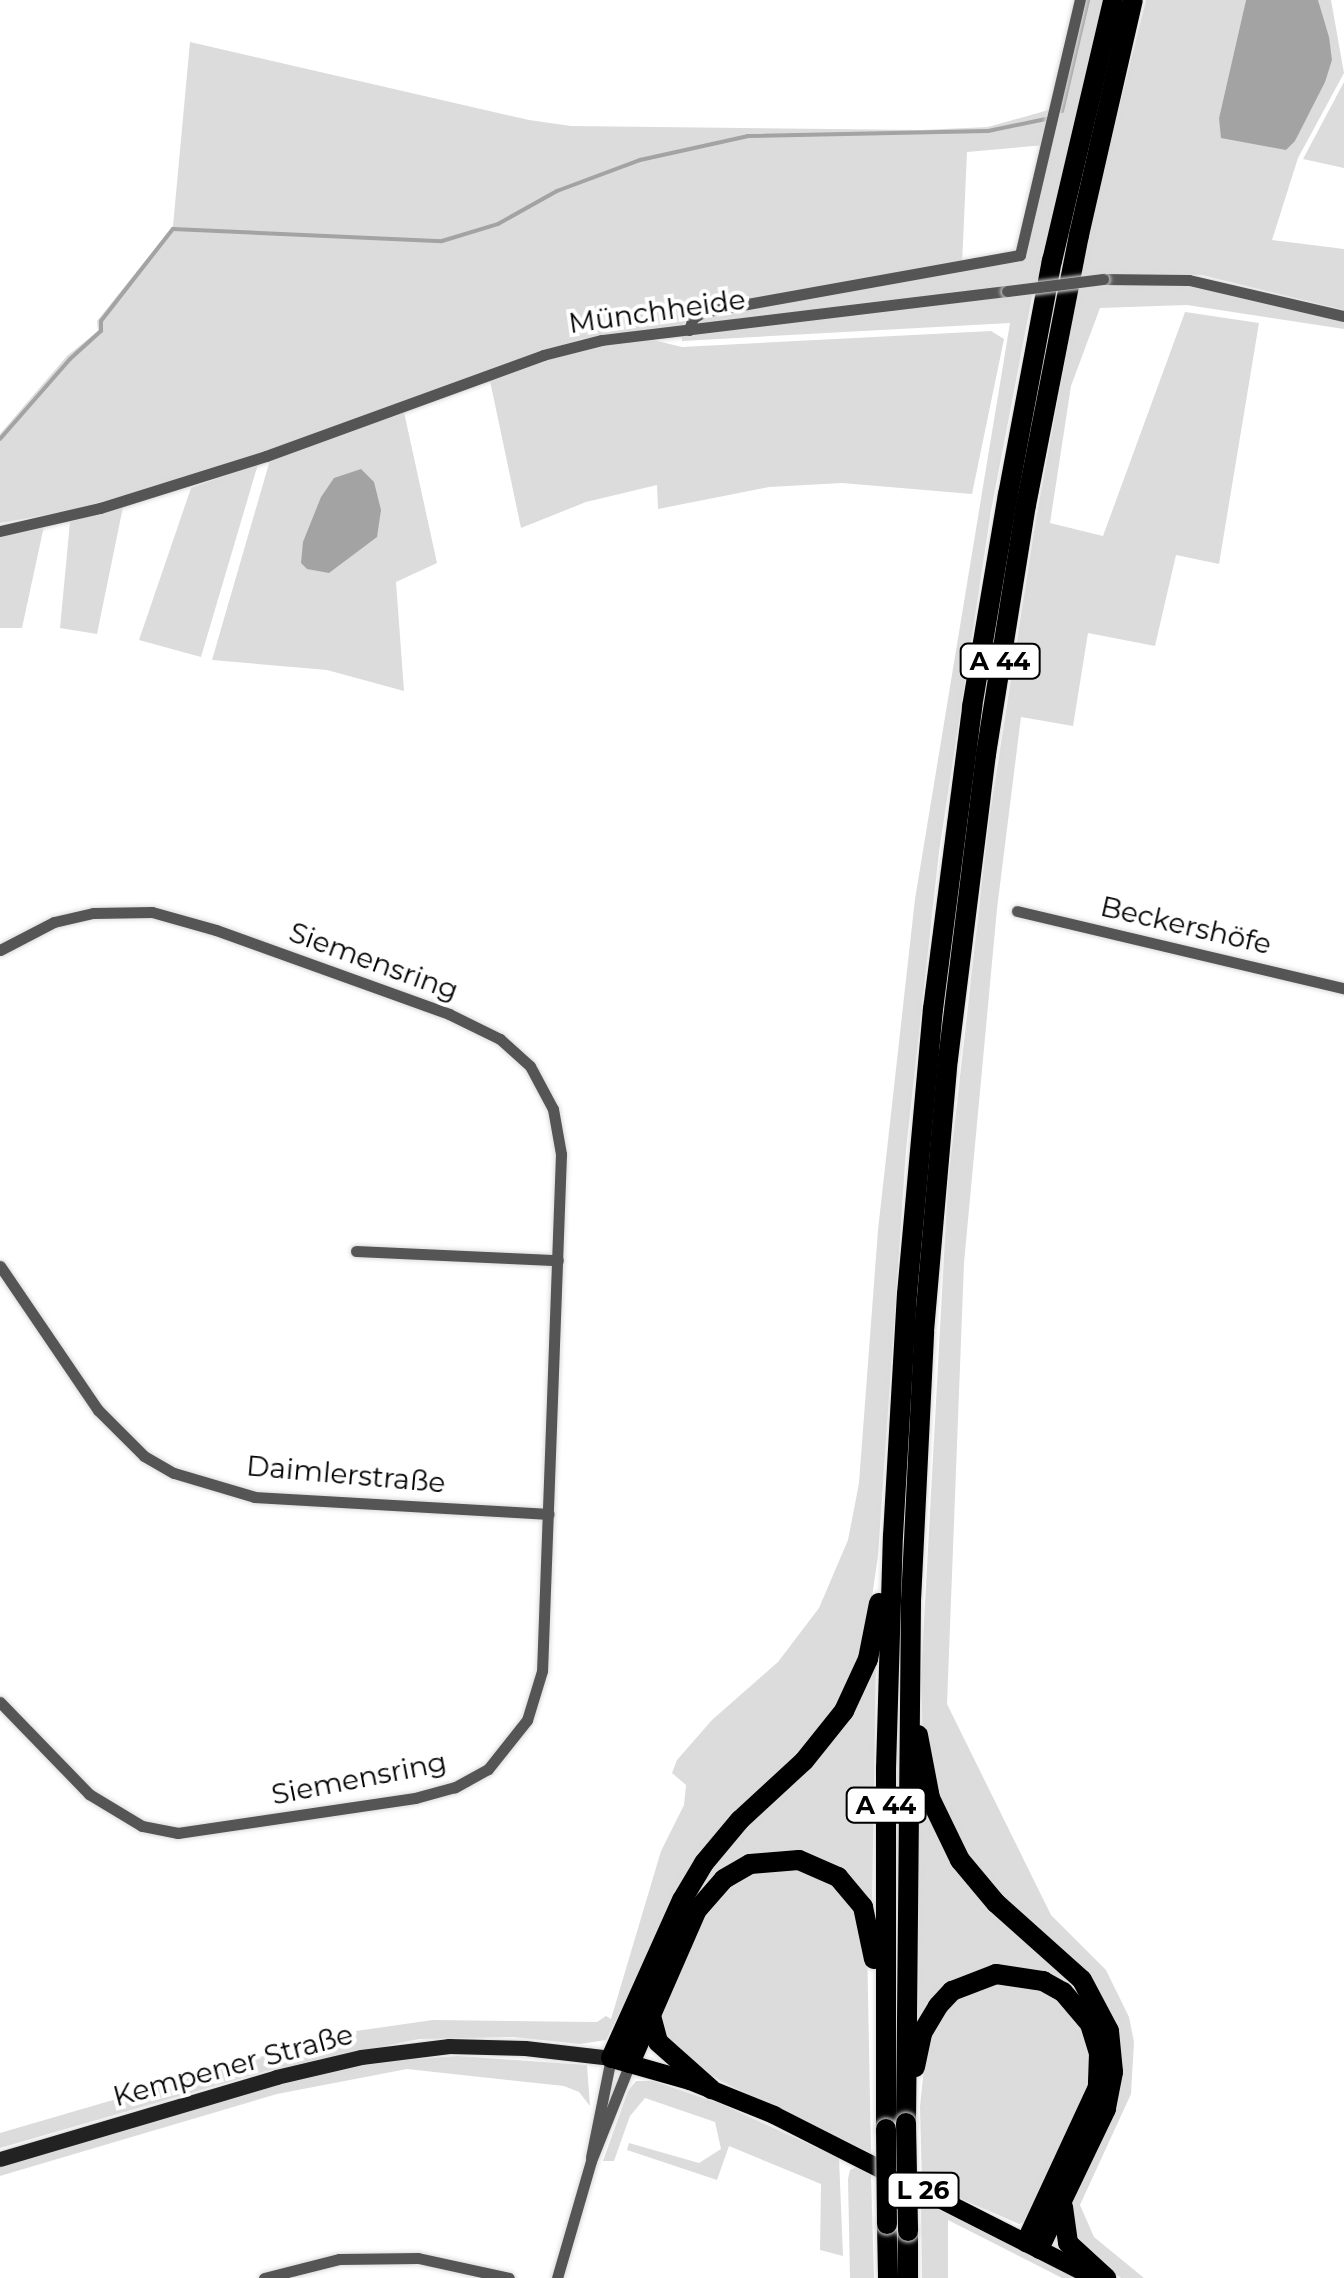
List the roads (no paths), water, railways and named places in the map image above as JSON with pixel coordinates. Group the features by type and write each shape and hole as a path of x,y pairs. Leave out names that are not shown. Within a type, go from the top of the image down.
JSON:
{"highway":[{"name":"A 44","path":"896,2126 885,2074 893,1536 923,1107 972,707 1052,262 1113,0"},
{"name":"A 44","path":"888,2278 897,2228 896,2126 911,1601 932,1238 980,792 1041,422 1133,0"},
{"path":"621,2061 700,1870 740,1820 810,1754 852,1696 874,1636 884,1561 893,1536"},
{"path":"911,1601 918,1636 918,1744 927,1788 943,1830 985,1892 1082,1980 1108,2031 1113,2062 1110,2094 1064,2200 1032,2245"},
{"path":"621,2061 650,2012 690,1922 714,1888 750,1864 780,1858 806,1862 842,1880 868,1916 874,1953 877,2039 885,2074"},
{"path":"896,2126 919,2041 930,2016 952,1992 996,1974 1018,1974 1043,1980 1078,2005 1100,2053 1098,2087 1032,2245"},
{"path":"650,2012 658,2042 710,2089"},
{"path":"1064,2200 1066,2240 1106,2278"},
{"name":"A 44","path":"897,2228 908,2278"}],"main road":[{"name":"Kempener Straße","path":"0,2159 276,2076 361,2057 449,2046 526,2048 621,2061 710,2089 786,2121 1095,2278"}],"street":[{"path":"689,330 696,316 706,312 1020,256 1080,0"},
{"name":"Münchheide","path":"0,530 100,508 266,456 543,355 602,340 1103,280 1189,280 1344,316"},
{"name":"Beckershöfe","path":"1017,910 1344,988"},
{"name":"Siemensring","path":"0,950 54,922 93,913 152,912 216,930 449,1014 500,1039 530,1066 553,1109 561,1154 542,1671 527,1720 488,1768 455,1787 415,1798 202,1832 142,1826 89,1794 0,1702"},
{"path":"356,1251 558,1260"},
{"name":"Daimlerstraße","path":"0,1266 98,1410 144,1456 174,1473 255,1497 549,1514"},
{"path":"591,2161 597,2111 621,2061"},
{"path":"558,2278 621,2061"},
{"path":"264,2278 338,2259 418,2258 509,2278"}],"waterway":[{"path":"1062,111 1088,0"},
{"path":"0,439 70,359 101,331 101,321 173,229 442,241 498,224 557,191 640,160 748,136 988,131 1046,119"}]}
